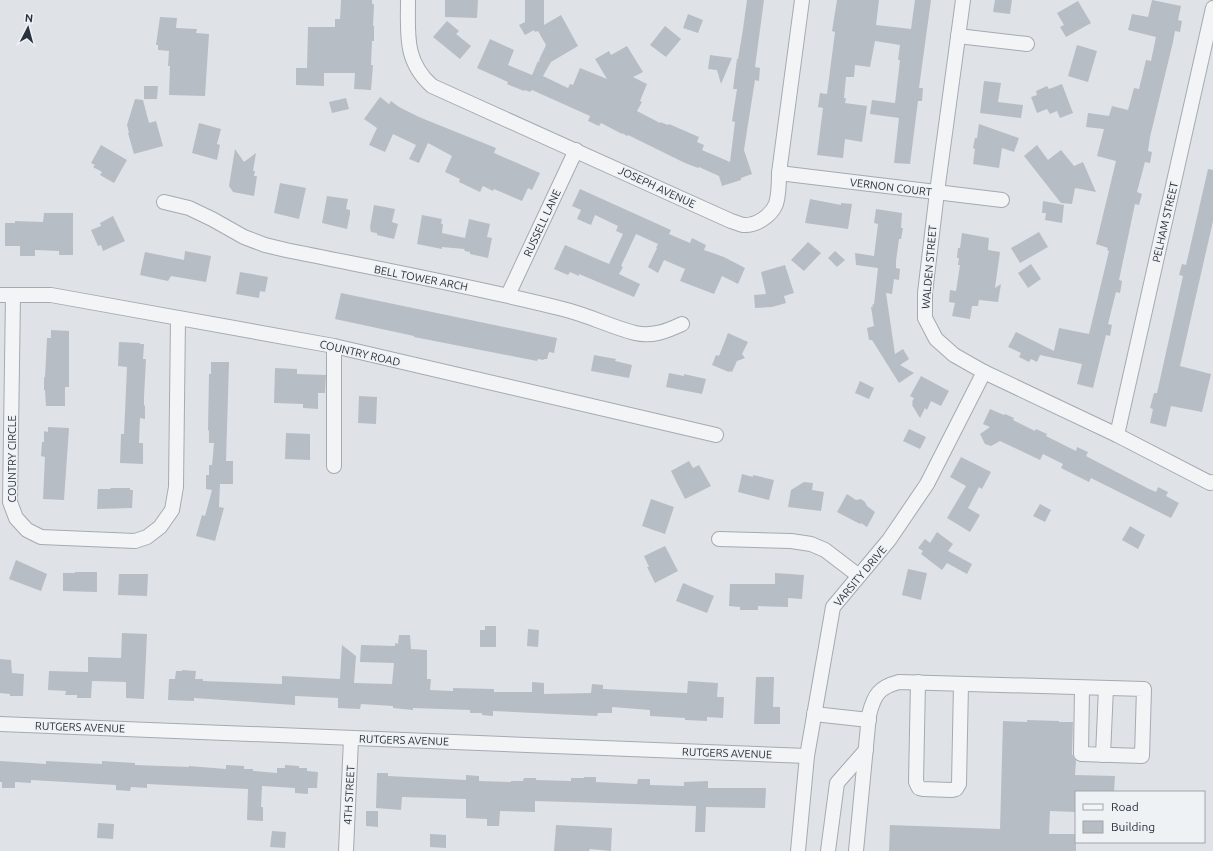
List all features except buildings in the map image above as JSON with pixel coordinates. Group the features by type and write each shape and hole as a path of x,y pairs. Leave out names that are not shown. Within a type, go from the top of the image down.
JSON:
{"street":[{"name":"JOSEPH AVENUE","path":"408,0 408,38 410,53 422,78 432,86 731,221 743,224 755,223 761,220 766,217 775,206 778,194 779,173 802,0"},
{"name":"WALDEN STREET","path":"963,0 925,293 926,318 936,340 954,355 984,372 1117,435 1210,483 1213,482"},
{"name":"PELHAM STREET","path":"1117,435 1213,8"},
{"path":"958,36 1026,44"},
{"name":"RUSSELL LANE","path":"508,295 576,150"},
{"name":"VERNON COURT","path":"779,173 1002,200"},
{"name":"BELL TOWER ARCH","path":"164,202 189,208 244,237 265,245 508,295 565,309 636,333 652,334 667,331 682,324"},
{"name":"COUNTRY ROAD","path":"7,295 51,295 334,346 716,435"},
{"name":"COUNTRY CIRCLE","path":"7,295 10,502 16,518 27,530 41,537 135,541 147,537 160,527 172,510 176,487 178,318"},
{"path":"334,346 334,466"},
{"name":"VARSITY DRIVE","path":"798,851 807,756 833,607 889,540 927,484 984,372"},
{"path":"719,539 791,541 811,544 825,550 859,576"},
{"path":"856,851 872,702 879,692 887,685 899,682 918,682 1144,689 1142,756 1081,754 1082,688"},
{"path":"918,682 916,782 919,788 923,790 952,790 956,789 959,784 961,684"},
{"path":"1103,755 1106,688"},
{"path":"814,714 869,720"},
{"name":"RUTGERS AVENUE","path":"0,724 807,756"},
{"name":"4TH STREET","path":"346,851 352,738"},
{"path":"828,851 837,782 866,750"}]}
